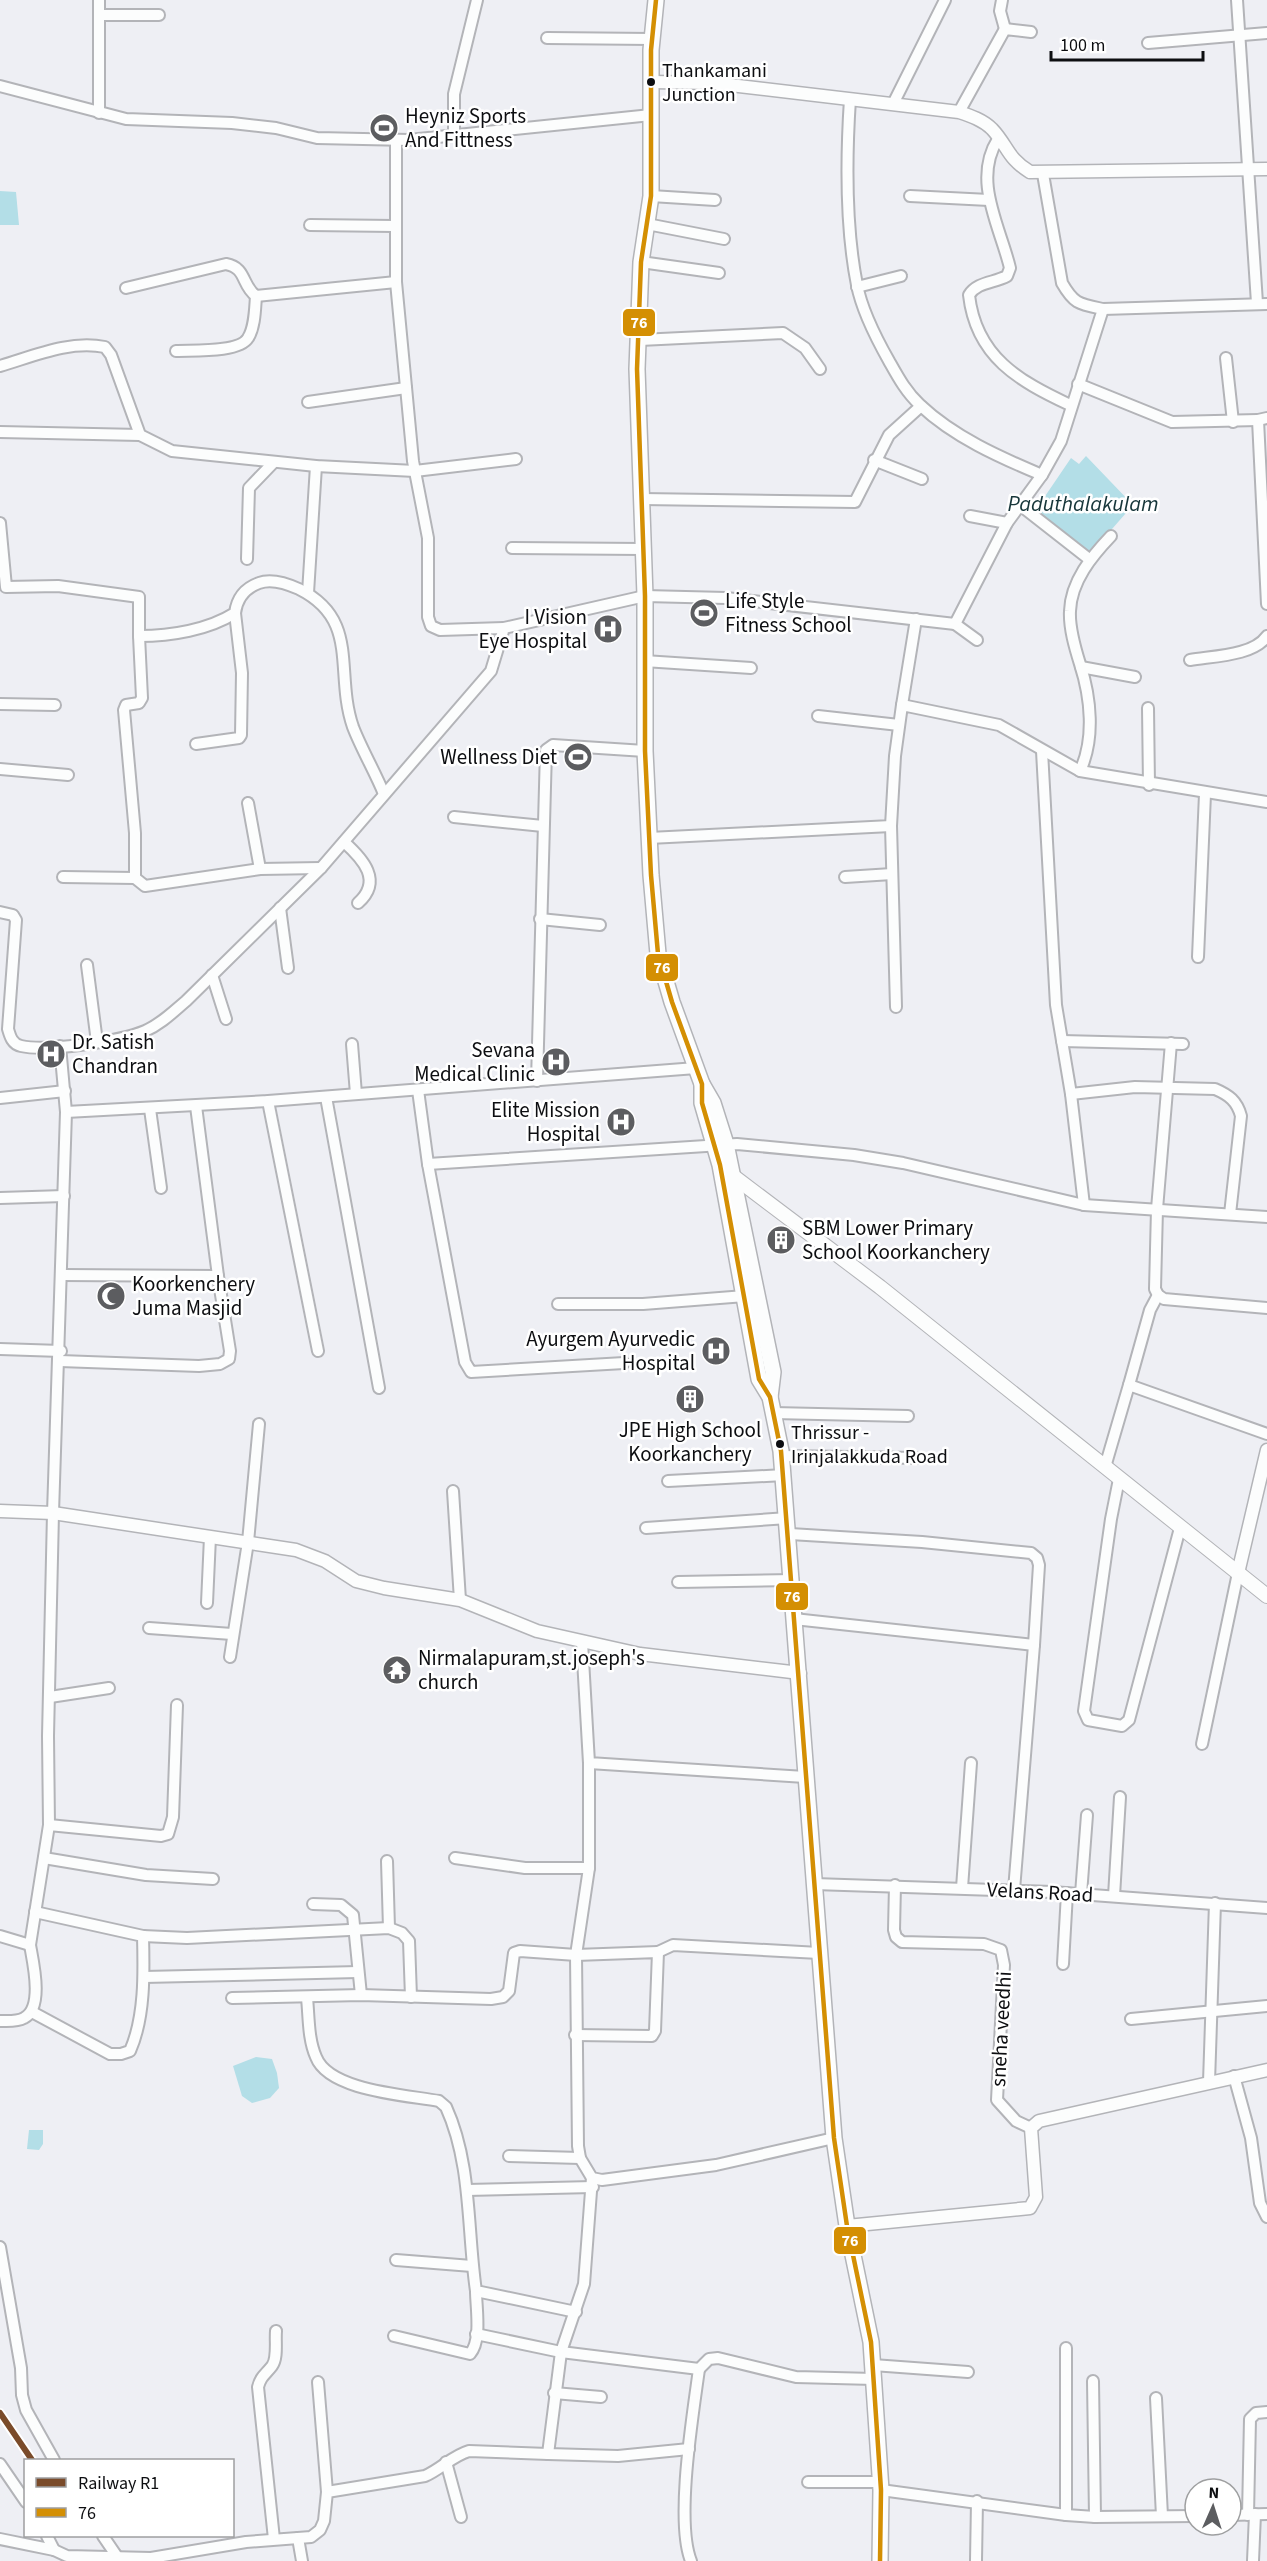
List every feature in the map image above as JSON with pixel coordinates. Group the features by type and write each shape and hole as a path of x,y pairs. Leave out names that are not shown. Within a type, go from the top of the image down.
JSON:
{"main road":[{"path":"656,0 652,39 651,196 641,262 637,405 645,596 645,751 658,954 696,1068 713,1103 726,1144 773,1372 770,1397 782,1456 790,1534 805,1778 834,2138 847,2226 871,2342 881,2486 880,2561"},
{"path":"726,1144 720,1166 759,1378 770,1397"},
{"path":"733,1176 880,1287 1267,1596"}],"street":[{"path":"99,0 99,113"},
{"path":"454,135 454,94 477,2 464,0"},
{"path":"894,102 945,0"},
{"path":"959,112 1005,29 1000,11 1002,0"},
{"path":"1043,174 1062,283 1070,297 1078,304 1103,309 1262,304 1248,168 1237,0"},
{"path":"99,15 159,15"},
{"path":"1005,29 1031,32"},
{"path":"1148,43 1194,41 1240,34 1267,33"},
{"path":"547,38 652,39"},
{"path":"652,82 713,83 894,102 959,112 979,119 993,130 1015,163 1030,172 1043,174 1267,169"},
{"path":"0,86 126,119 232,123 276,128 317,138 396,140 651,115"},
{"path":"850,99 847,155 857,287 878,341 906,390 921,406 971,442 1042,474"},
{"path":"998,139 990,151 987,174 989,200 1010,268 1007,276 974,287 969,295 984,342 999,362 1028,385 1070,405"},
{"path":"396,140 394,226 396,282 415,471 428,538 428,618 432,626 440,630 504,628 645,596 726,598 955,624 977,640"},
{"path":"651,196 715,200"},
{"path":"910,196 989,200"},
{"path":"647,224 724,239"},
{"path":"310,225 394,226"},
{"path":"641,262 719,273"},
{"path":"126,288 226,264 235,266 242,272 249,291 256,297 396,282"},
{"path":"857,287 901,276"},
{"path":"176,351 231,348 241,345 248,338 256,297"},
{"path":"955,624 1007,523 1042,474 1061,441 1070,405 1103,309"},
{"path":"640,340 783,333 804,348 820,369"},
{"path":"0,366 72,345 88,344 105,347 111,355 140,435"},
{"path":"1226,358 1233,422"},
{"path":"1078,384 1172,422 1233,422 1262,419 1267,604"},
{"path":"308,402 406,388"},
{"path":"642,499 855,502 874,460 889,435 921,406"},
{"path":"0,432 140,435 172,451 316,466 415,471 516,459"},
{"path":"874,460 922,479"},
{"path":"247,559 249,488 274,462"},
{"path":"308,593 316,466"},
{"path":"1020,505 1089,559"},
{"path":"970,516 1007,523"},
{"path":"0,523 3,587 58,586 139,597 142,698 139,703 126,705 124,710 135,833 135,878"},
{"path":"1080,771 1090,742 1088,708 1070,610 1076,588 1089,559 1111,536"},
{"path":"512,548 643,549"},
{"path":"196,744 240,738 242,673 235,613 236,603 246,589 261,581 285,582 308,593 326,607 339,627 343,680 353,727 384,794"},
{"path":"139,636 197,628 235,613"},
{"path":"896,1007 891,826 899,725 916,619"},
{"path":"0,912 13,915 16,920 8,1029 12,1041 20,1046 60,1046 97,1042 143,1032 161,1023 321,868 344,842 491,671 504,628"},
{"path":"1190,660 1251,649 1262,643 1267,636"},
{"path":"644,661 751,668"},
{"path":"1081,667 1136,677"},
{"path":"0,704 55,705"},
{"path":"902,705 999,725 1042,752 1080,771 1205,794 1267,802"},
{"path":"1148,708 1149,784"},
{"path":"818,716 899,725"},
{"path":"537,1081 546,750 553,745 645,751"},
{"path":"1042,752 1056,1005 1071,1094 1084,1205"},
{"path":"0,769 68,776"},
{"path":"1198,957 1205,794"},
{"path":"248,803 261,869"},
{"path":"454,817 543,826"},
{"path":"649,838 891,826"},
{"path":"344,842 364,861 370,881 368,895 358,903"},
{"path":"63,877 135,878 145,886 261,869 321,868"},
{"path":"845,877 892,874"},
{"path":"280,908 288,968"},
{"path":"540,919 600,925"},
{"path":"87,965 97,1042"},
{"path":"212,975 226,1019"},
{"path":"1062,1041 1183,1044"},
{"path":"1171,1043 1157,1209 1155,1289 1164,1299 1267,1308"},
{"path":"352,1044 356,1094"},
{"path":"0,2021 24,2018 32,2012 37,1984 30,1945 50,1825 53,1513 61,1356 66,1112 60,1046"},
{"path":"66,1112 150,1109 326,1097 696,1068"},
{"path":"1071,1094 1135,1087 1215,1089 1237,1103 1241,1116 1230,1214"},
{"path":"418,1090 428,1164 465,1362 471,1372 624,1363"},
{"path":"0,1098 64,1091"},
{"path":"326,1097 380,1388"},
{"path":"268,1101 318,1351"},
{"path":"0,1349 61,1356 200,1366 220,1364 228,1359 230,1351 196,1106"},
{"path":"150,1109 160,1188"},
{"path":"428,1164 726,1144 854,1155 903,1163 1084,1205 1267,1217"},
{"path":"0,1198 64,1196"},
{"path":"63,1275 218,1276"},
{"path":"1105,1467 1150,1310 1158,1295"},
{"path":"558,1304 643,1304 745,1296"},
{"path":"1129,1385 1267,1434"},
{"path":"773,1413 908,1416"},
{"path":"230,1657 248,1542 259,1424"},
{"path":"1202,1744 1267,1450"},
{"path":"782,1456 920,1458"},
{"path":"668,1481 784,1475"},
{"path":"1119,1479 1111,1519 1084,1711 1088,1720 1122,1726 1129,1720 1180,1528"},
{"path":"453,1491 460,1600"},
{"path":"0,1511 53,1513 296,1550 326,1562 356,1581 460,1600 537,1631 582,1642 640,1654 800,1673"},
{"path":"646,1528 788,1518"},
{"path":"790,1534 922,1542 1031,1553 1037,1558 1039,1565 1034,1645 1014,1890"},
{"path":"207,1603 210,1538"},
{"path":"678,1582 793,1580"},
{"path":"794,1618 1034,1645"},
{"path":"149,1628 232,1634"},
{"path":"548,2454 561,2352 584,2284 592,2183 580,2158 575,2035 576,1955 589,1868 589,1763 582,1642"},
{"path":"50,1697 109,1688"},
{"path":"50,1825 161,1836 168,1834 173,1817 177,1705"},
{"path":"589,1763 805,1778"},
{"path":"962,1888 971,1763"},
{"path":"1114,1896 1120,1797"},
{"path":"1082,1894 1088,1815"},
{"path":"44,1858 146,1875 213,1879"},
{"path":"455,1858 525,1868 589,1868"},
{"path":"387,1861 389,1928"},
{"name":"Velans Road","path":"813,1884 1014,1890 1267,1908"},
{"name":"sneha veedhi","path":"894,1885 894,1930 896,1937 902,1942 984,1944 1001,1950 1005,1965 996,2076 997,2100 1016,2121 1031,2128"},
{"path":"1063,1964 1067,1893"},
{"path":"313,1904 341,1905 348,1908 353,1915 361,1995"},
{"path":"1209,2082 1215,1904"},
{"path":"35,1912 143,1936 187,1938 389,1928 402,1933 409,1941 411,1997"},
{"path":"0,1936 30,1945"},
{"path":"32,2012 110,2054 130,2051 135,2040 144,1977 143,1936"},
{"path":"232,1998 361,1995 503,1997 509,1991 514,1953 520,1951 576,1955 658,1952 673,1945 819,1953"},
{"path":"575,2035 652,2036 655,2031 658,1952"},
{"path":"144,1977 358,1972"},
{"path":"307,1998 311,2043 316,2060 325,2072 342,2081 439,2101 446,2107 467,2190 471,2266 476,2291 474,2349 470,2354 464,2354 394,2336"},
{"path":"1131,2019 1267,2006"},
{"path":"847,2226 1030,2208 1036,2197 1031,2128 1039,2121 1267,2070"},
{"path":"1234,2076 1251,2138 1260,2203 1267,2217"},
{"path":"467,2190 592,2183 716,2166 834,2138"},
{"path":"509,2156 580,2158"},
{"path":"0,2247 21,2368 22,2395 26,2410 53,2459"},
{"path":"396,2260 471,2266"},
{"path":"476,2291 576,2312"},
{"path":"274,2539 258,2387 260,2377 273,2366 276,2331"},
{"path":"476,2334 561,2352 699,2369"},
{"path":"1066,2348 1066,2515"},
{"path":"691,2561 686,2549 685,2525 689,2449 699,2369 709,2359 718,2358 796,2377 873,2372 968,2372"},
{"path":"1093,2381 1095,2517"},
{"path":"0,2539 54,2550 68,2558 113,2559 151,2558 246,2542 311,2537 320,2530 324,2521 327,2492 318,2382"},
{"path":"554,2393 601,2397"},
{"path":"1156,2398 1162,2516"},
{"path":"1253,2561 1250,2419 1256,2413 1267,2412"},
{"path":"327,2492 425,2476 469,2451 618,2456 689,2449"},
{"path":"446,2462 461,2517"},
{"path":"0,2464 24,2499"},
{"path":"808,2482 881,2486 1066,2515 1183,2516"},
{"path":"976,2561 977,2501"},
{"path":"1243,2515 1267,2514"},
{"path":"48,2537 54,2550"},
{"path":"104,2537 113,2559"},
{"path":"298,2538 302,2561"}],"water":[{"path":"0,191 16,192 19,225 0,225"},
{"name":"Paduthalakulam","path":"1086,456 1133,505 1091,553 1035,511 1071,458 1079,464"},
{"path":"256,2057 272,2059 279,2088 270,2098 252,2103 242,2096 233,2066"},
{"path":"29,2130 43,2130 43,2144 39,2150 27,2149"}],"rail line":[{"name":"R1","path":"0,2413 31,2459"}],"transit line":[{"name":"76","path":"656,0 651,50 651,196 641,262 637,369 645,596 645,751 651,875 658,954 672,1002 702,1084 702,1103 720,1165 759,1379 770,1397 781,1451 834,2138 847,2226 871,2342 881,2490 880,2561"}],"place":[{"name":"Thankamani Junction","path":"651,82"},
{"name":"Heyniz Sports And Fittness","path":"384,128"},
{"name":"Life Style Fitness School","path":"704,613"},
{"name":"I Vision Eye Hospital","path":"608,629"},
{"name":"Wellness Diet","path":"578,757"},
{"name":"Dr. Satish Chandran","path":"51,1054"},
{"name":"Sevana Medical Clinic","path":"556,1062"},
{"name":"Elite Mission Hospital","path":"621,1122"},
{"name":"SBM Lower Primary School Koorkanchery","path":"781,1240"},
{"name":"Koorkenchery Juma Masjid","path":"111,1296"},
{"name":"Ayurgem Ayurvedic Hospital","path":"716,1351"},
{"name":"JPE High School Koorkanchery","path":"690,1399"},
{"name":"Thrissur - Irinjalakkuda Road","path":"780,1444"},
{"name":"Nirmalapuram,st.joseph's church","path":"397,1670"}]}
